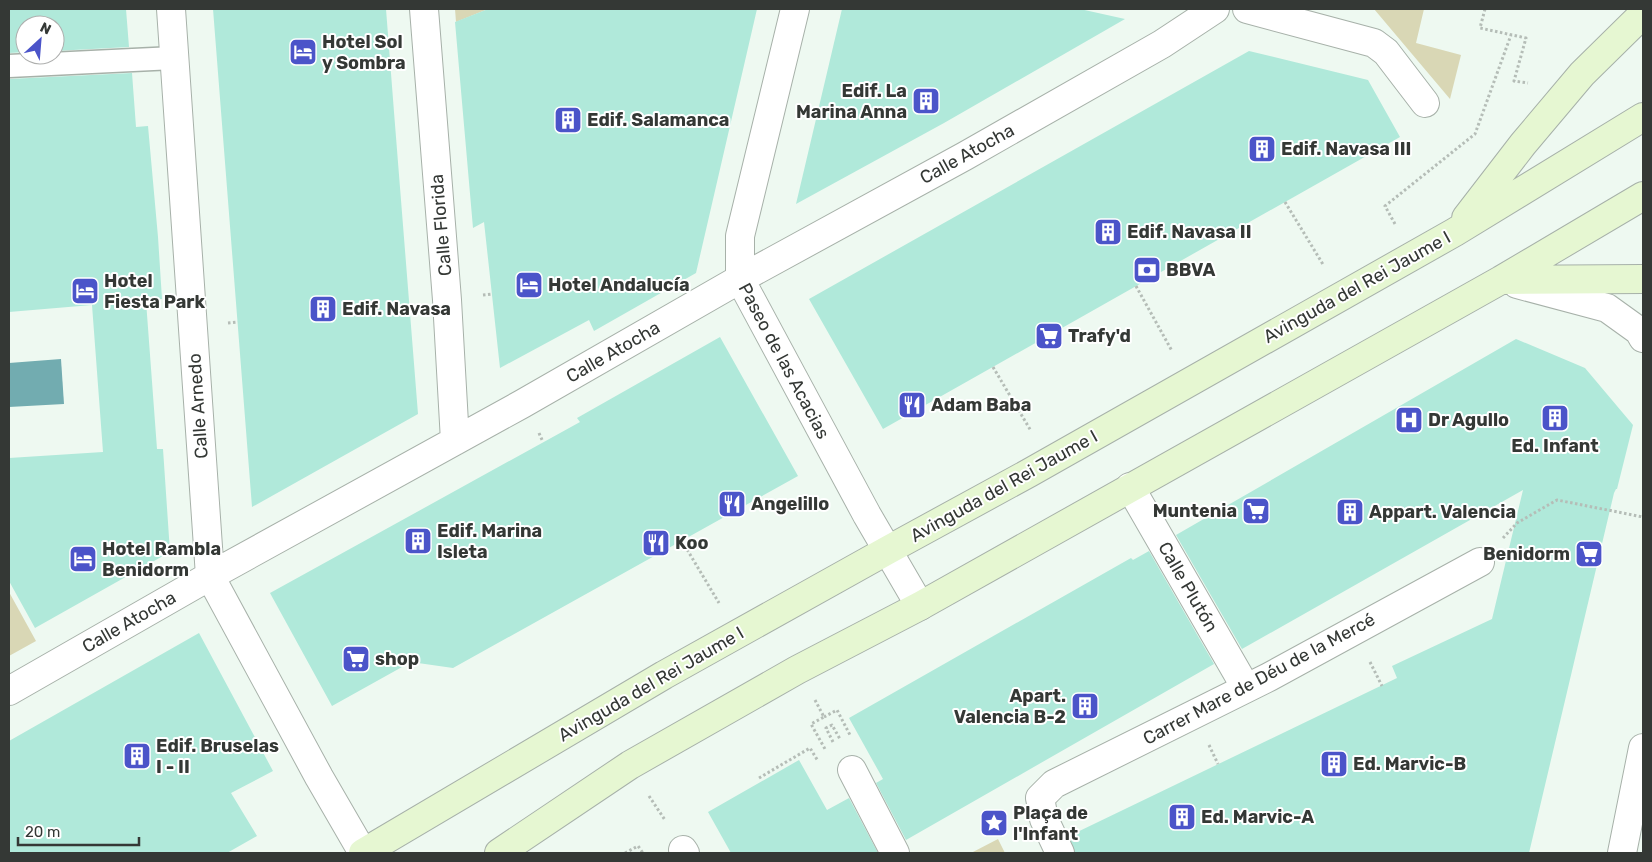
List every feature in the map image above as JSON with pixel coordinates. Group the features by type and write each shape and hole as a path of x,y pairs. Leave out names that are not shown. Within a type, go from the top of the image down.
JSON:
{"main road":[{"path":"1455,232 1523,144 1582,74 1643,14"},
{"name":"Avinguda del Rei Jaume I","path":"363,853 738,633 1050,461 1455,232 1643,117"},
{"path":"499,853 630,765 797,670 920,606 1501,280 1643,196"},
{"path":"1501,280 1643,279"}],"street":[{"name":"Calle Arnedo","path":"170,9 210,576 319,777 363,853"},
{"name":"Calle Florida","path":"424,9 447,300 455,442"},
{"name":"Paseo de las Acacias","path":"796,9 740,236 740,279 920,606"},
{"name":"Calle Atocha","path":"9,691 210,576 418,460 455,442 740,279 965,156 1162,44 1215,9"},
{"path":"1247,9 1374,43 1386,52 1424,103"},
{"path":"1501,280 1607,308 1639,331 1643,338"},
{"name":"Calle Plutón","path":"1130,487 1246,688"},
{"name":"Carrer Mare de Déu de la Mercé","path":"1060,853 1044,819 1040,798 1054,784 1269,677 1480,562"},
{"path":"1621,848 1643,748"},
{"path":"844,759 895,853"}],"lane":[{"path":"9,66 174,58"}],"path":[{"path":"1485,9 1480,28 1526,38 1519,59"},
{"path":"1413,256 1385,206 1475,134 1511,35"},
{"path":"1285,202 1341,296"},
{"path":"1136,286 1190,382"},
{"path":"993,367 1050,461"},
{"path":"1480,562 1518,523 1557,500 1643,517"},
{"path":"682,542 738,633"},
{"path":"797,670 824,717"},
{"path":"827,753 811,724 837,710 852,738"},
{"path":"842,742 832,725 826,728 844,759"},
{"path":"759,778 810,748"},
{"path":"625,853 638,846 643,853"}],"shaded area":[{"path":"455,9 488,9 456,22"},
{"path":"1374,9 1424,9 1416,43 1461,55 1450,99"},
{"path":"9,592 36,641 9,656"},
{"path":"998,839 1005,853 971,853"}],"water":[{"path":"61,359 64,404 9,407 9,363"}],"building":[{"path":"9,9 126,9 129,47 65,50 65,15 15,15 15,53 9,53"},
{"name":"Edif. Navasa","path":"213,9 386,9 418,414 252,507"},
{"path":"488,9 757,9 696,273 594,331 589,320 500,368 484,222 473,228 455,22"},
{"name":"Edif. La Marina Anna","path":"842,9 1080,9 1125,19 944,123 796,204"},
{"path":"1249,51 1368,80 1400,137 883,429 809,299"},
{"name":"Hotel Fiesta Park","path":"132,73 136,127 148,126 158,237 162,299 146,301 157,449 163,449 170,552 35,628 9,581 9,458 103,452 92,305 9,312 9,79"},
{"path":"720,337 798,476 453,668 411,662 332,706 270,593 580,422 577,418"},
{"path":"1516,339 1585,368 1633,425 1617,489 1614,493 1529,853 1075,853 1069,836 1397,678 1392,666 1492,619 1523,490 1242,649 1176,535"},
{"name":"Apart. Valencia B-2","path":"1149,551 1214,664 906,840 876,783 883,779 849,718 1131,558 1133,560"},
{"name":"Edif. Bruselas I - II","path":"199,633 273,771 231,793 257,836 227,853 9,853 9,741"},
{"path":"799,760 827,810 849,798 878,853 731,853 708,812"}],"place":[{"name":"Hotel Sol y Sombra","path":"303,52"},
{"name":"Edif. La Marina Anna","path":"926,101"},
{"name":"Edif. Salamanca","path":"568,120"},
{"name":"Edif. Navasa III","path":"1262,149"},
{"name":"Edif. Navasa II","path":"1108,232"},
{"name":"BBVA","path":"1147,270"},
{"name":"Hotel Andalucía","path":"529,285"},
{"name":"Hotel Fiesta Park","path":"85,291"},
{"name":"Edif. Navasa","path":"323,309"},
{"name":"Trafy'd","path":"1049,336"},
{"name":"Adam Baba","path":"912,405"},
{"name":"Ed. Infant","path":"1555,418"},
{"name":"Dr Agullo","path":"1409,420"},
{"name":"Angelillo","path":"732,504"},
{"name":"Muntenia","path":"1256,511"},
{"name":"Appart. Valencia","path":"1350,512"},
{"name":"Edif. Marina Isleta","path":"418,541"},
{"name":"Koo","path":"656,543"},
{"name":"Benidorm","path":"1589,554"},
{"name":"Hotel Rambla Benidorm","path":"83,559"},
{"name":"shop","path":"356,659"},
{"name":"Apart. Valencia B-2","path":"1085,706"},
{"name":"Edif. Bruselas I - II","path":"137,756"},
{"name":"Ed. Marvic-B","path":"1334,764"},
{"name":"Ed. Marvic-A","path":"1182,817"},
{"name":"Plaça de l'Infant","path":"994,823"}]}
